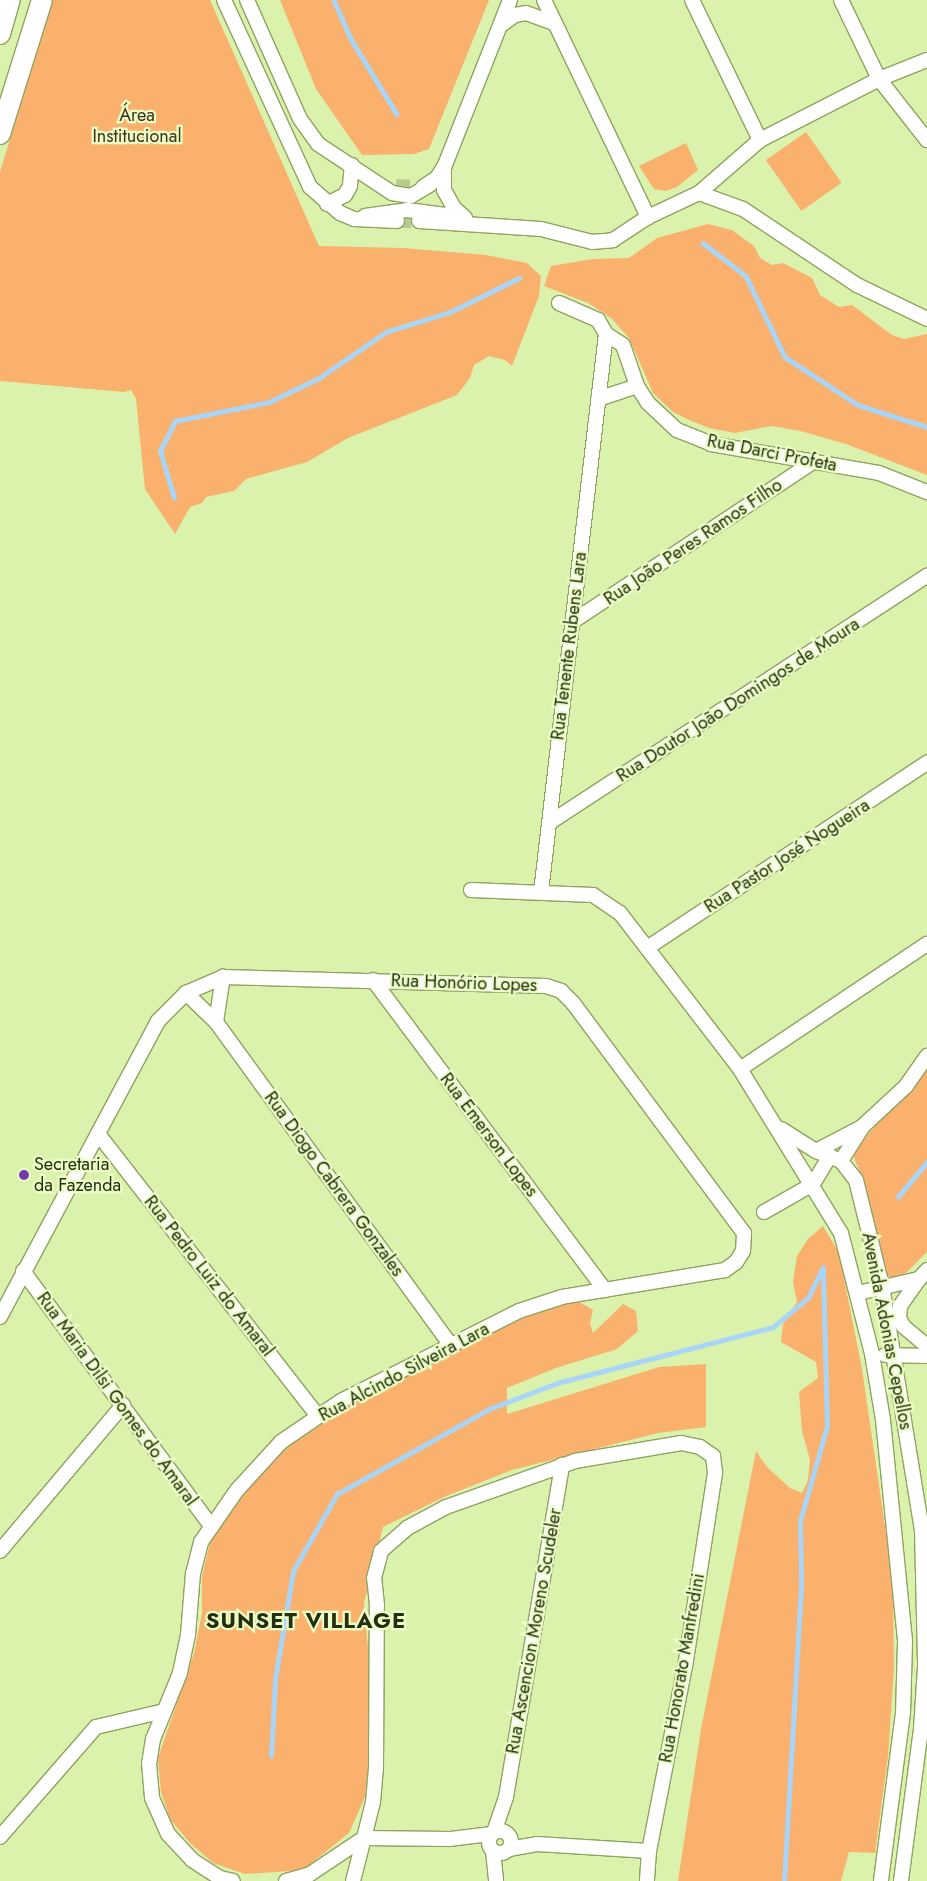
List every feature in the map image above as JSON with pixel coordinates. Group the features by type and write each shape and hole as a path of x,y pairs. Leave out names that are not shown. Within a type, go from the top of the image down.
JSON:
{"main road":[{"path":"0,34 10,0"},
{"path":"0,134 42,0"}],"street":[{"path":"224,0 306,180 327,204 354,219 397,221"},
{"path":"247,0 300,119 318,144 379,182 392,193 406,197 421,192 434,181 445,165 510,0"},
{"path":"544,0 648,217"},
{"path":"692,0 760,140"},
{"path":"841,0 879,79 927,140"},
{"path":"501,25 515,14 526,13 554,23"},
{"path":"419,221 541,229 592,242 612,240 648,217 699,193 760,140 879,79 927,60"},
{"path":"327,204 345,195 350,186 352,165"},
{"path":"445,165 444,190 454,208 465,218"},
{"path":"416,187 434,181"},
{"path":"379,182 396,186"},
{"path":"699,193 743,209 857,285 927,319"},
{"path":"354,219 383,211 407,210 465,218 503,228"},
{"name":"Rua Darci Profeta","path":"558,303 598,320 606,334 623,345 637,386 648,403 677,430 711,444 879,473 927,492"},
{"name":"Rua Tenente Rubens Lara","path":"541,892 606,334"},
{"path":"598,399 637,386"},
{"name":"Rua João Peres Ramos Filho","path":"572,622 814,461"},
{"name":"Rua Doutor João Domingos de Moura","path":"549,823 927,576"},
{"name":"Rua Pastor José Nogueira","path":"647,948 927,763"},
{"name":"Avenida Adonias Cepellos","path":"471,890 593,895 620,913 740,1068 813,1184 841,1233 858,1293 872,1354 887,1449 905,1642 903,1713 881,1881"},
{"path":"740,1068 927,944"},
{"path":"216,1022 223,977"},
{"name":"Rua Honório Lopes","path":"186,993 223,977 546,986 561,991 573,1002 744,1233"},
{"name":"Rua Emerson Lopes","path":"373,980 605,1290"},
{"path":"0,1317 23,1271 99,1135 158,1021 186,993"},
{"name":"Rua Diogo Cabrera Gonzales","path":"186,993 216,1022 451,1345"},
{"path":"764,1212 813,1184 863,1126 906,1086 927,1056"},
{"path":"776,1126 816,1151 836,1159"},
{"path":"816,1151 863,1126"},
{"name":"Rua Pedro Luiz do Amaral","path":"99,1135 318,1416"},
{"name":"Avenida Adonias Cepellos","path":"836,1159 856,1180 882,1286 924,1532 922,1729 902,1881"},
{"name":"Rua Alcindo Silveira Lara","path":"223,1880 192,1860 168,1834 152,1798 149,1764 153,1739 180,1673 188,1635 193,1573 201,1542 238,1490 281,1442 318,1416 341,1401 451,1345 519,1311 562,1297 725,1270 736,1262 744,1251 744,1233"},
{"name":"Rua Maria Dilsi Gomes do Amaral","path":"23,1271 212,1527"},
{"path":"858,1293 923,1274"},
{"path":"923,1274 900,1306 899,1318 903,1326 927,1346"},
{"path":"872,1354 927,1356"},
{"path":"0,1551 123,1405"},
{"name":"Rua Honorato Manfredini","path":"562,1465 681,1443 700,1447 713,1456 715,1473 688,1647 649,1851 647,1881"},
{"path":"353,1881 373,1802 376,1769 377,1605 374,1578 380,1551 407,1528 446,1507 562,1465"},
{"name":"Rua Ascencion Moreno Scudeler","path":"499,1842 562,1465"},
{"path":"0,1837 96,1727 164,1711"},
{"path":"286,1881 316,1877 364,1838 450,1839 649,1851"},
{"path":"496,1881 499,1842"}],"green space":[{"name":"Área Institucional","path":"52,0 210,0 319,246 403,248 486,255 527,263 541,276 539,296 512,366 505,360 489,356 474,365 470,378 457,395 348,438 307,462 246,479 234,491 206,497 202,503 190,507 175,534 145,489 136,399 131,390 124,392 0,381 0,172"},
{"path":"280,0 489,0 429,149 414,154 362,155 316,89"},
{"path":"806,132 842,183 801,211 766,160"},
{"path":"686,143 698,170 677,187 666,191 654,189 639,166"},
{"path":"708,224 732,230 754,246 760,258 772,265 783,263 812,278 820,295 839,307 852,305 892,335 904,339 927,334 927,475 846,444 800,431 771,426 735,433 709,428 689,420 673,412 653,393 629,338 611,318 588,303 544,286 551,266 592,259 629,258 657,238"},
{"path":"927,1066 927,1252 906,1273 891,1280 881,1272 867,1189 852,1153"},
{"path":"823,1226 839,1253 862,1369 893,1581 894,1669 888,1756 875,1853 849,1852 841,1881 678,1881 701,1729 756,1451 767,1467 790,1488 802,1493 808,1480 810,1460 802,1431 799,1392 818,1378 816,1362 781,1342 783,1324 797,1302 793,1282 797,1256 808,1239"},
{"path":"576,1300 593,1310 590,1323 593,1333 623,1304 636,1311 638,1331 617,1349 556,1368 507,1388 507,1414 659,1367 706,1364 706,1427 658,1433 512,1470 444,1497 383,1527 364,1603 368,1649 369,1759 365,1797 349,1833 303,1870 245,1874 213,1863 190,1843 170,1819 161,1792 158,1758 194,1653 202,1613 202,1577 210,1542 236,1502 285,1445 342,1408 483,1335 537,1311"}],"waterway":[{"path":"334,0 351,39 397,114"},
{"path":"703,243 746,276 785,357 858,405 927,427"},
{"path":"174,498 160,451 175,421 269,402 319,378 386,332 450,312 519,278"},
{"path":"898,1197 927,1162"},
{"path":"271,1756 275,1679 293,1571 337,1494 489,1409 557,1383 773,1327 808,1298 823,1267"},
{"path":"784,1881 801,1583 800,1521 827,1426 823,1268"}],"tunnel":[{"path":"396,186 416,187"},
{"path":"397,221 419,221"}],"place":[{"name":"Secretaria da Fazenda","path":"24,1175"}],"district":[{"name":"SUNSET VILLAGE","path":"306,1621"}]}
